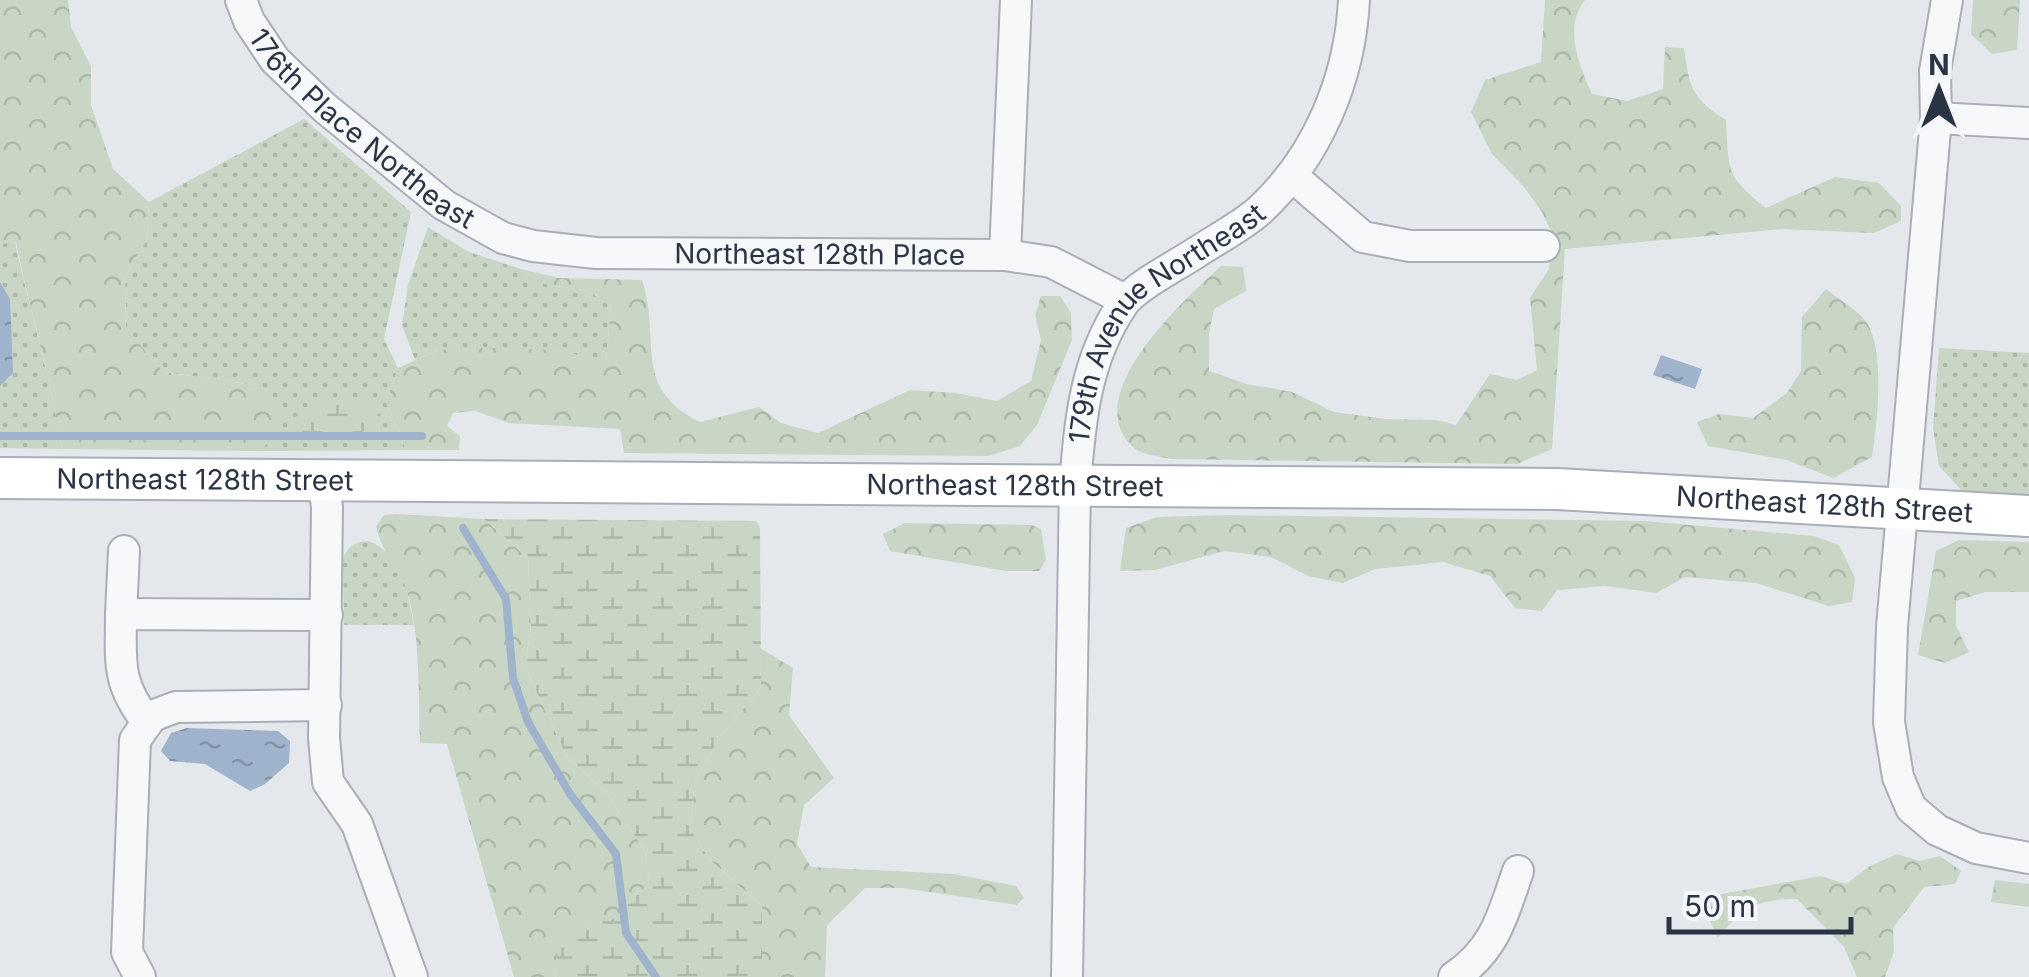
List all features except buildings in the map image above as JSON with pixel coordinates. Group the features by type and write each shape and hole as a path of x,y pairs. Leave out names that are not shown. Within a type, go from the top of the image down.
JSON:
{"street":[{"name":"176th Place Northeast","path":"242,0 249,21 275,60 325,108 444,205 503,238"},
{"path":"1005,255 1016,0"},
{"name":"179th Avenue Northeast","path":"1068,977 1075,486 1080,413 1096,351 1125,300 1258,212 1292,176 1343,78 1354,0"},
{"path":"1947,0 1935,71 1936,118 1902,508 1889,722 1898,778 1911,808 1938,830 1976,848 2029,858"},
{"path":"1936,118 2029,123"},
{"path":"1292,176 1363,237 1410,246 1544,246"},
{"name":"Northeast 128th Place","path":"503,238 596,253 1005,255 1051,262 1125,300"},
{"name":"Northeast 128th Street","path":"0,478 1556,490 2029,516"},
{"path":"323,479 327,507 324,738 328,782 357,824 412,977"},
{"path":"124,551 121,674 127,692 147,722"},
{"path":"122,614 327,616"},
{"path":"140,977 127,952 134,740 152,716 176,706 326,705"},
{"path":"1454,977 1471,966 1498,931 1518,871"}],"green space":[{"path":"0,0 68,0 71,27 91,66 91,105 113,169 149,202 147,239 125,278 126,328 163,372 255,385 289,415 261,451 62,449 16,242 0,244"},
{"path":"1545,0 1585,0 1578,11 1574,34 1578,59 1592,94 1627,101 1663,89 1665,47 1684,48 1694,91 1726,120 1729,162 1736,179 1766,208 1835,177 1879,183 1901,206 1901,221 1874,233 1782,229 1565,249 1552,449 1517,464 1171,459 1134,448 1120,427 1118,403 1127,377 1162,325 1221,266 1243,267 1246,291 1214,309 1209,371 1247,384 1292,392 1334,412 1456,425 1490,374 1517,380 1537,370 1530,298 1549,269 1552,234 1524,187 1492,154 1471,112 1485,80 1541,62"},
{"path":"1973,0 2020,0 2017,50 1992,54 1971,34"},
{"path":"304,119 411,212 384,339 398,368 386,402 406,450 261,451 288,415 255,385 163,372 126,328 125,278 147,239 149,202"},
{"path":"428,227 469,252 521,269 545,284 589,291 611,307 606,362 555,350 438,350 415,360 402,325 408,285"},
{"path":"15,242 62,449 0,448 0,244"},
{"path":"521,269 559,278 642,280 656,378 678,408 700,422 759,407 781,423 818,433 910,390 997,401 1031,381 1041,340 1035,315 1041,296 1060,296 1071,313 1072,340 1037,425 1020,446 989,456 624,453 620,429 509,423 475,411 453,413 447,426 460,436 459,450 406,450 386,402 398,368 438,350 555,350 606,361 611,307 589,291 545,284"},
{"path":"1826,289 1863,318 1875,345 1878,385 1872,457 1833,478 1787,460 1708,446 1697,422 1719,414 1753,418 1787,393 1801,371 1802,317"},
{"path":"1939,348 2029,353 2029,495 1964,493 1939,466 1933,428"},
{"path":"327,400 373,400 381,416 375,428 351,435 291,435 290,421 310,405"},
{"path":"384,515 484,519 528,558 531,626 525,667 566,755 608,795 645,851 649,883 614,919 563,929 556,977 514,977 447,744 420,743 412,613 405,585 376,526"},
{"path":"1157,517 1644,521 1814,536 1839,545 1855,578 1852,602 1829,606 1756,583 1685,577 1656,593 1605,586 1557,590 1542,611 1515,608 1490,576 1443,562 1375,569 1343,583 1308,576 1271,557 1224,551 1155,570 1120,571 1126,528"},
{"path":"484,519 757,521 761,687 718,740 695,781 690,829 711,861 762,906 762,977 554,974 562,929 613,919 649,883 645,851 608,795 566,755 525,667 531,626 528,558"},
{"path":"905,523 1032,525 1041,529 1046,560 1039,571 1006,571 890,551 883,534"},
{"path":"1959,540 2029,542 2029,592 1985,592 1956,601 1956,626 1969,652 1945,663 1918,655 1936,551"},
{"path":"368,541 380,547 396,565 414,625 344,625 343,558 353,545"},
{"path":"760,648 793,668 789,715 834,778 804,805 797,844 811,867 953,874 1016,886 1024,898 1017,905 903,888 865,888 827,925 825,977 762,977 762,906 711,861 690,829 695,781 718,740 761,687"},
{"path":"1897,854 1919,861 1940,856 1961,871 1955,884 1924,887 1893,928 1894,952 1885,977 1857,977 1844,947 1797,899 1752,907 1718,938 1699,898 1821,876 1846,884 1870,866"},
{"path":"1995,880 2029,884 2029,907 1991,902"}],"water":[{"path":"0,282 10,299 13,373 0,386"},
{"path":"1661,355 1702,369 1695,389 1653,375"},
{"path":"187,728 278,731 290,741 289,763 265,784 250,791 205,764 170,761 161,751 171,733"}],"waterway":[{"path":"0,436 422,436"},
{"path":"463,528 506,599 513,678 528,722 570,794 616,854 626,933 656,977"}]}
